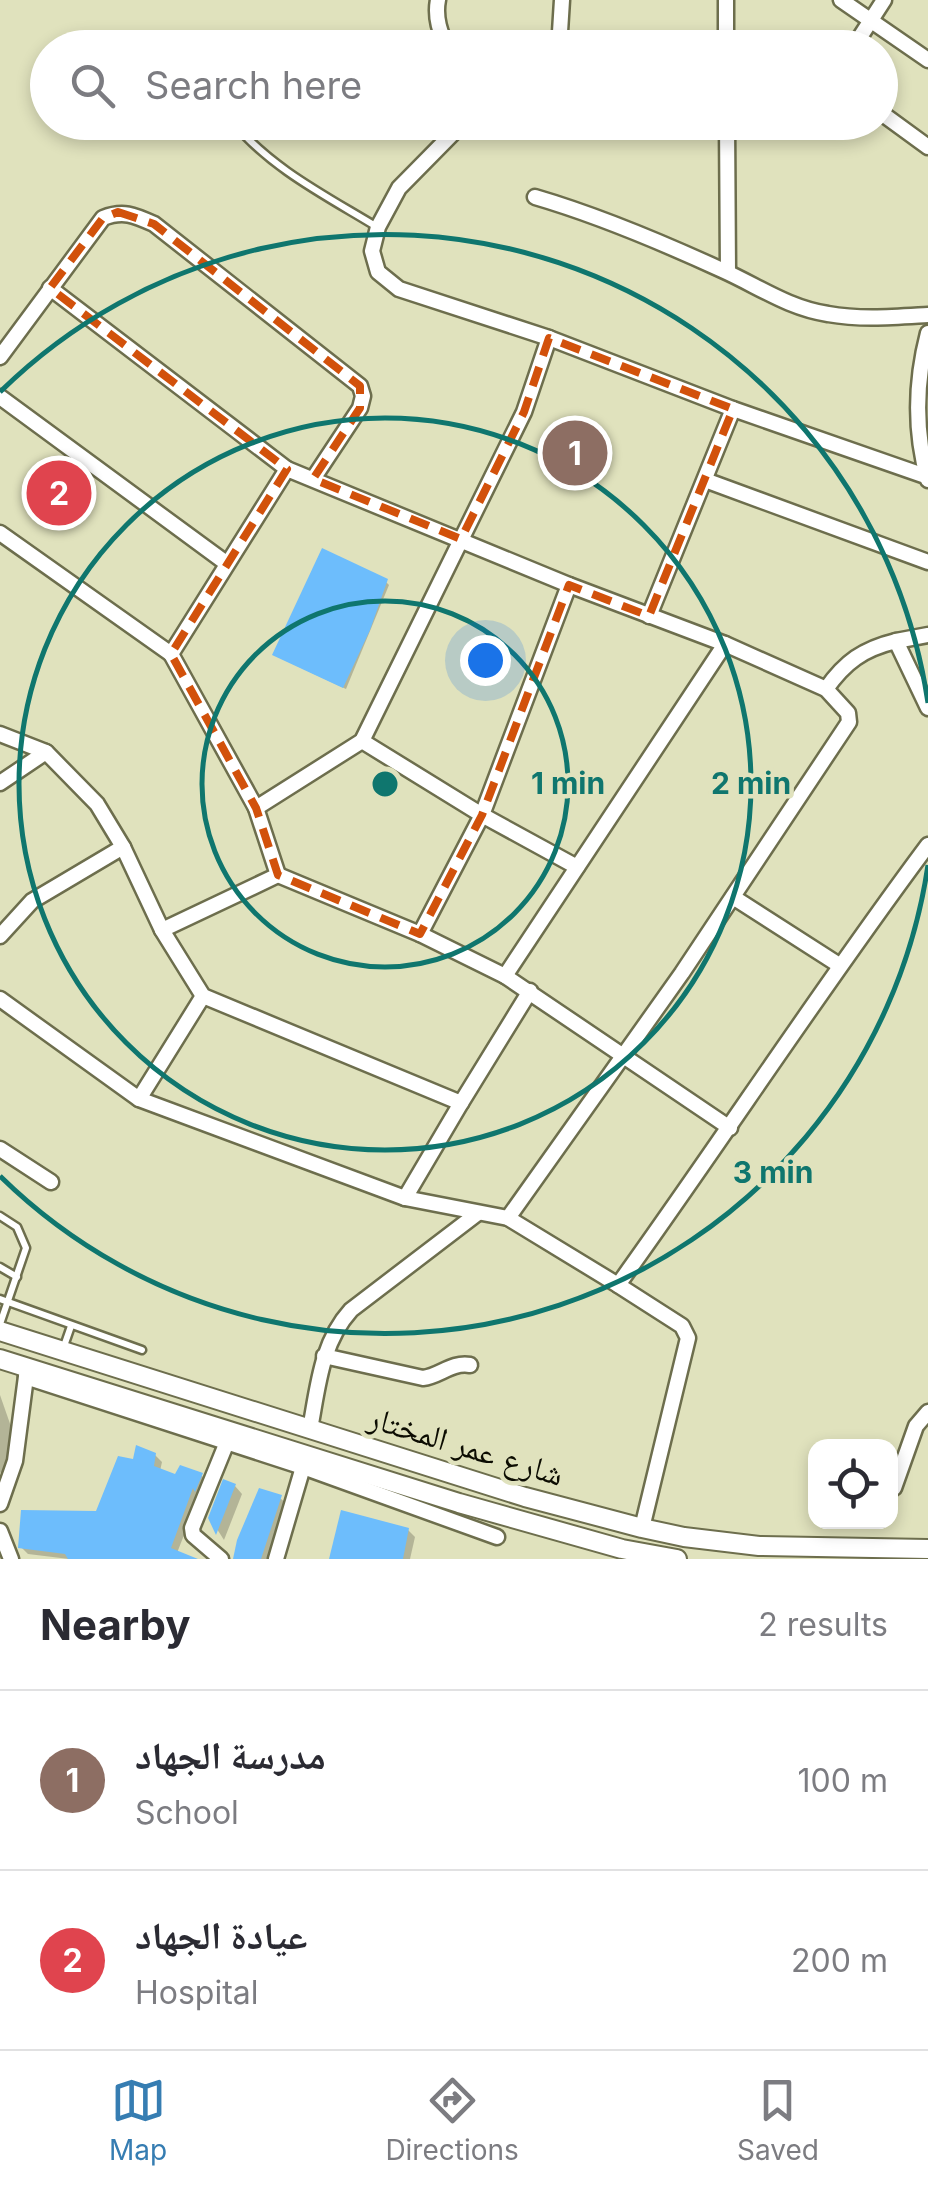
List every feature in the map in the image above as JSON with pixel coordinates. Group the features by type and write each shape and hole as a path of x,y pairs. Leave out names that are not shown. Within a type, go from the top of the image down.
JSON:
{"street":[{"path":"438,0 441,30"},
{"path":"560,30 562,0"},
{"path":"726,0 726,30"},
{"path":"841,0 884,30"},
{"path":"863,30 884,0"},
{"path":"898,40 928,60"},
{"path":"898,125 928,147"},
{"path":"442,140 399,188 378,227 372,251 378,272 399,290 548,338 927,478 917,414 918,371 928,333"},
{"path":"727,140 728,272"},
{"path":"535,197 593,214 728,272 779,301 827,314 874,318 928,315"},
{"path":"0,357 102,218 118,212 154,224 360,386 360,408 313,479"},
{"path":"50,288 287,468 569,586 725,644 826,689 848,714 850,722 732,897 508,1218"},
{"path":"256,808 362,740 524,412 548,338"},
{"path":"0,397 226,563"},
{"path":"649,616 734,409"},
{"path":"171,654 287,468"},
{"path":"705,480 928,562"},
{"path":"0,533 171,654 256,808 278,875"},
{"path":"420,934 482,815 569,586"},
{"path":"826,689 842,666 853,658 878,645 928,635"},
{"path":"896,641 928,708"},
{"path":"505,976 725,644"},
{"path":"0,734 46,752 97,804 123,846 162,930 203,996 461,1103"},
{"path":"362,740 482,815 578,867"},
{"path":"0,782 46,752"},
{"path":"618,1285 928,844"},
{"path":"0,936 32,901 123,846"},
{"path":"162,930 278,875 420,934 505,976 730,1128"},
{"path":"732,897 840,965"},
{"path":"405,1198 530,991"},
{"path":"139,1099 203,996"},
{"path":"0,999 139,1099 405,1198 508,1218 682,1326 688,1338 642,1528"},
{"path":"0,1149 52,1182"},
{"path":"310,1429 324,1356 338,1324 350,1310 478,1213"},
{"name":"شارع عمر المختار","path":"0,1328 525,1497 642,1528 760,1546 928,1548"},
{"path":"324,1356 422,1378 435,1376 458,1363 470,1364"},
{"name":"شارع عمر المختار","path":"0,1359 26,1372 229,1437 555,1532 677,1559"},
{"path":"0,1504 15,1461 26,1372"},
{"path":"221,1559 192,1531 240,1407"},
{"path":"898,1477 916,1426 928,1412"},
{"path":"229,1437 497,1537"},
{"path":"276,1559 303,1467"},
{"path":"0,1531 11,1559"}],"lane":[{"path":"253,140 293,175 378,227"},
{"path":"0,1216 17,1227 26,1242 18,1277 4,1300 0,1328"},
{"path":"0,1267 18,1277"},
{"path":"4,1300 142,1350"},
{"path":"62,1350 72,1326"}],"highlighted area":[{"path":"118,212 154,224 360,386 360,408 313,479 461,539 524,412 549,338 733,409 649,616 569,585 482,815 420,934 278,875 256,808 171,654 287,469 50,288 103,218"}],"building":[{"path":"322,548 388,579 343,688 272,655"},
{"path":"136,1445 156,1453 154,1466 175,1474 180,1465 203,1473 195,1492 193,1488 171,1548 198,1559 68,1559 65,1554 18,1548 21,1510 96,1511 118,1456 133,1459"},
{"path":"223,1479 236,1484 216,1535 208,1518"},
{"path":"259,1488 282,1495 261,1559 233,1559 237,1540"},
{"path":"341,1510 409,1528 403,1559 329,1559"}],"place":[{"name":"مدرسة الجهاد","path":"575,453"},
{"name":"عيادة الجهاد","path":"59,493"}]}
